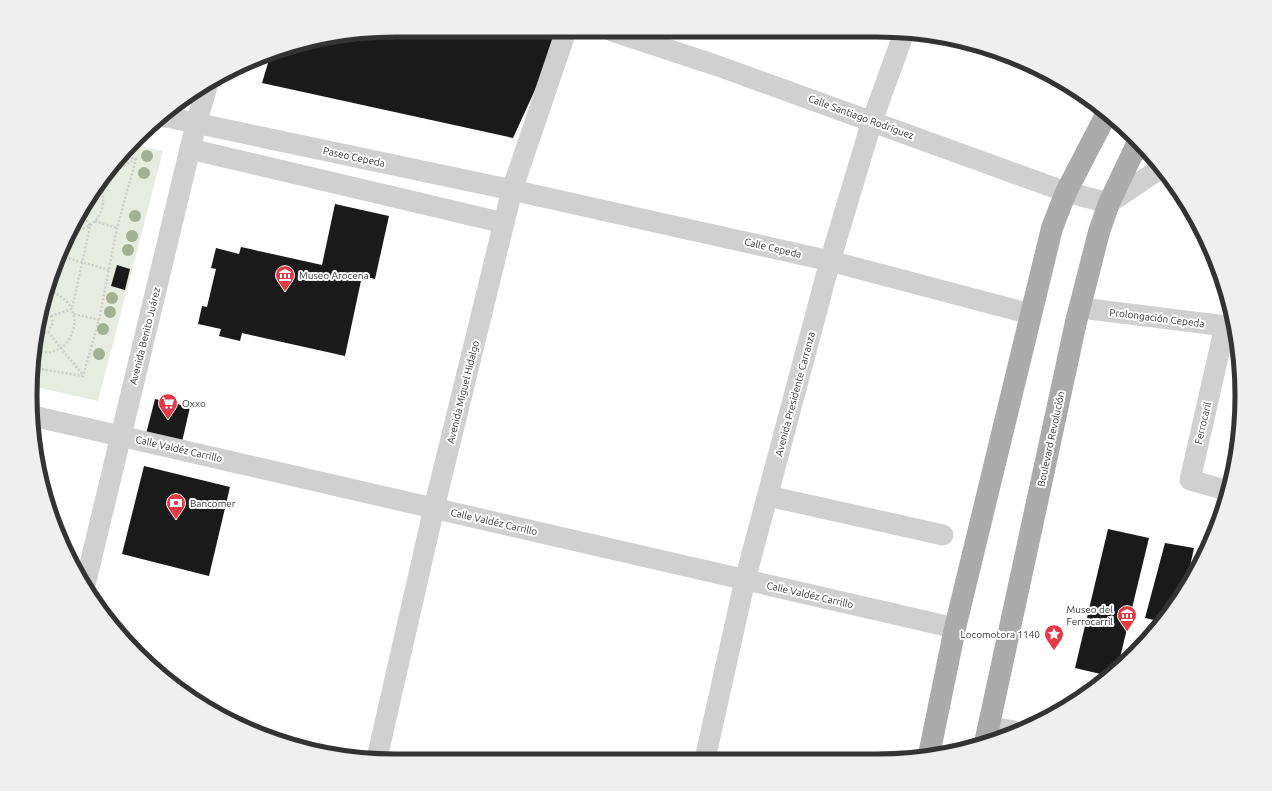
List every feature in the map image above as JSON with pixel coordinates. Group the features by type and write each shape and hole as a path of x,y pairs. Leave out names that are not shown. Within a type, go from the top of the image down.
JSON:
{"main road":[{"path":"930,750 955,628 1052,228 1066,192 1104,119"},
{"name":"Boulevard Revolución","path":"987,735 1099,232 1109,203 1135,148"}],"street":[{"name":"Avenida Miguel Hidalgo","path":"377,753 434,508 512,190 564,37"},
{"name":"Calle Santiago Rodríguez","path":"630,37 718,66 1066,192 1109,203"},
{"name":"Avenida Presidente Carranza","path":"706,754 745,580 830,261 872,121 902,38"},
{"name":"Avenida Benito Juárez","path":"87,578 190,148 206,91"},
{"path":"169,118 196,124"},
{"name":"Paseo Cepeda","path":"196,124 512,190"},
{"path":"190,148 504,223"},
{"path":"1109,203 1156,171"},
{"name":"Calle Cepeda","path":"512,190 830,261 1032,314"},
{"name":"Prolongación Cepeda","path":"1081,308 1228,327"},
{"name":"Ferrocaril","path":"1223,489 1190,480 1229,331"},
{"name":"Calle Valdéz Carrillo","path":"38,417 955,628"},
{"path":"768,496 943,536"}],"path":[{"path":"128,157 136,158"},
{"path":"117,169 136,158"},
{"path":"83,376 99,320 117,228 136,158"},
{"path":"78,229 90,226 102,211 104,201 102,190"},
{"path":"72,309 90,226 84,217"},
{"path":"95,221 117,228"},
{"path":"64,257 109,270"},
{"path":"40,351 51,352 61,348 73,333 74,314 72,309 64,298 52,293"},
{"path":"51,316 72,309"},
{"path":"43,333 48,332 52,326 51,316 47,313"},
{"path":"74,314 99,320"},
{"path":"48,332 83,376"},
{"path":"38,369 83,376"}],"shaded area":[{"path":"138,146 163,151 98,401 37,387 40,349 49,303 64,258 74,237 97,196 111,177"}],"building":[{"path":"396,37 559,37 513,138 262,83 269,60 303,49 349,40"},
{"name":"Museo Arocena","path":"335,204 389,216 375,279 362,276 345,356 242,333 240,341 219,336 221,329 198,324 202,306 207,307 216,269 211,268 216,248 239,254 241,247 322,265"},
{"path":"117,265 130,269 125,290 111,286"},
{"name":"Oxxo","path":"155,399 190,407 182,442 146,434"},
{"name":"Bancomer","path":"144,466 230,487 209,576 122,554"},
{"path":"1108,529 1149,538 1120,659 1102,674 1075,668"},
{"path":"1165,543 1194,548 1189,571 1175,595 1156,620 1145,618"}],"place":[{"name":"Museo Arocena","path":"285,292"},
{"name":"Oxxo","path":"168,420"},
{"name":"Bancomer","path":"176,520"},
{"name":"Museo del Ferrocarril","path":"1127,632"},
{"name":"Locomotora 1140","path":"1054,651"}]}
